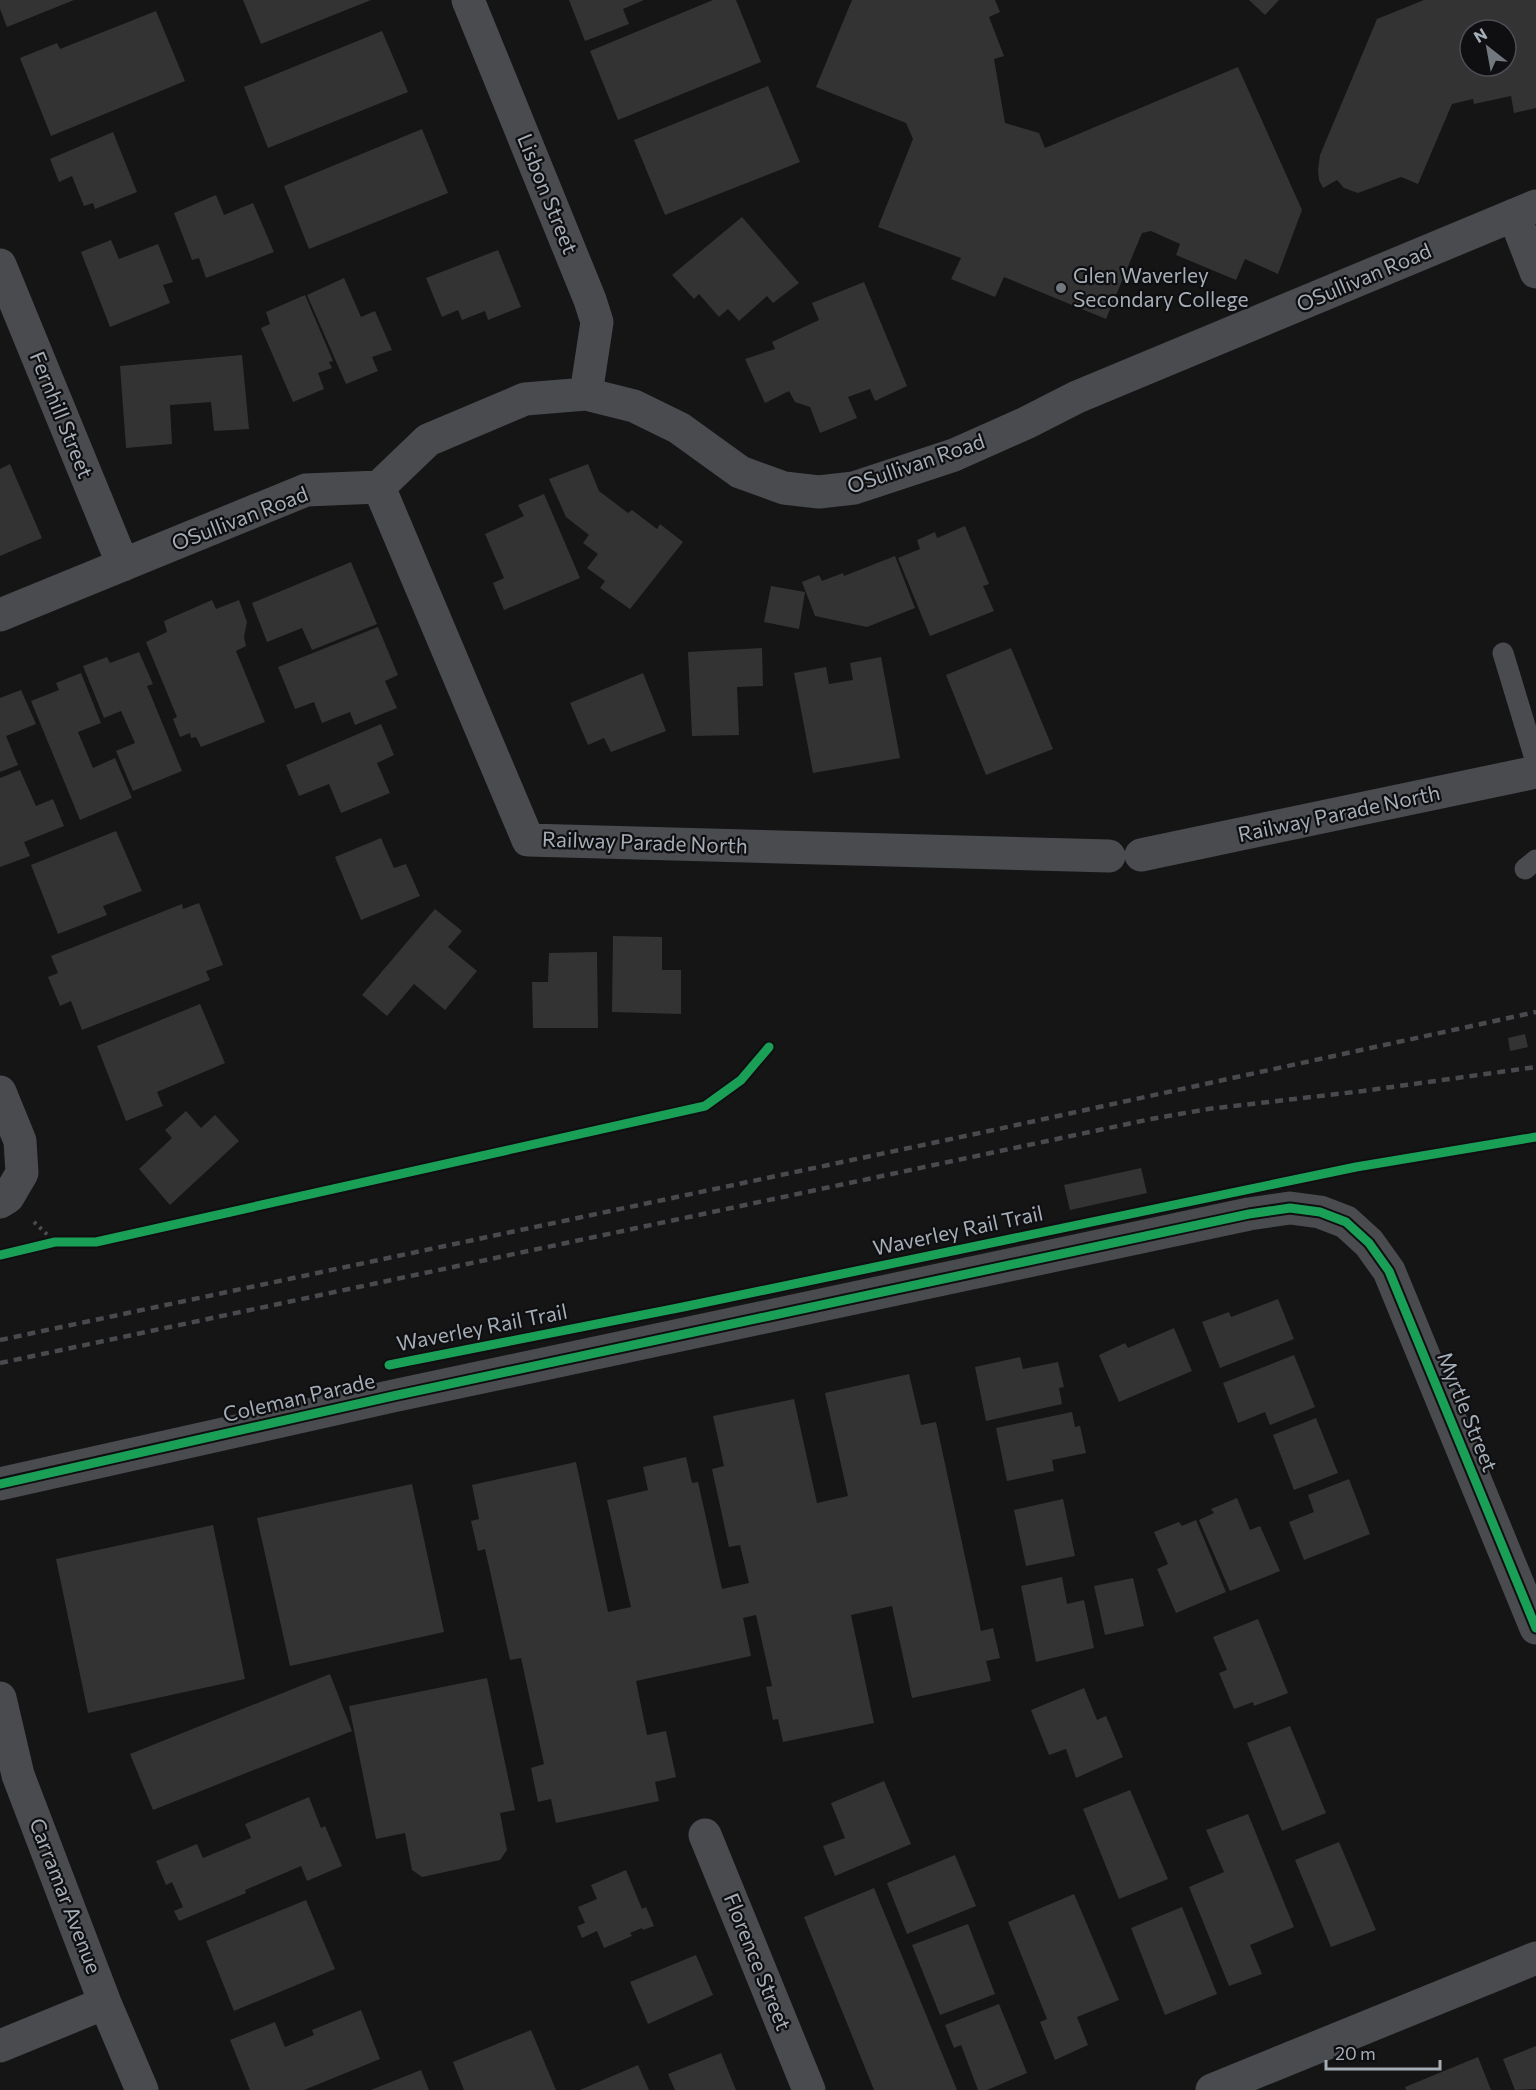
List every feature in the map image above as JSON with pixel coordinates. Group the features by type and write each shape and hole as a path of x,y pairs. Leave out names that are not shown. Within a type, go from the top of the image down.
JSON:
{"street":[{"name":"Lisbon Street","path":"468,0 597,322 586,394"},
{"name":"OSullivan Road","path":"0,615 306,490 379,487 428,440 525,399 586,394 634,406 679,428 740,472 784,488 819,492 854,488 954,455 1077,397 1525,211"},
{"path":"1525,211 1536,272"},
{"name":"Fernhill Street","path":"0,265 123,565"},
{"name":"Railway Parade North","path":"379,487 528,840 1109,856"},
{"name":"Railway Parade North","path":"1141,855 1536,772"},
{"path":"0,1092 20,1141 22,1173 4,1200"},
{"name":"Coleman Parade","path":"0,1484 393,1396 1249,1214 1290,1208 1320,1212 1346,1222"},
{"name":"Myrtle Street","path":"1346,1222 1369,1243 1389,1271 1536,1628"},
{"name":"Carramar Avenue","path":"0,1698 18,1775 105,2003 142,2090"},
{"name":"Florence Street","path":"705,1835 809,2090"},
{"path":"1212,2090 1536,1958"},
{"path":"0,2046 105,2003"}],"lane":[{"path":"1503,653 1536,762"}],"path":[{"path":"44,1244 65,1242"}],"building":[{"path":"0,0 74,0 7,27 0,9"},
{"path":"243,0 371,0 261,44"},
{"path":"569,0 644,0 623,9 629,24 585,41"},
{"path":"713,0 736,0 761,62 618,120 590,51"},
{"path":"852,0 995,0 1000,12 989,17 1004,56 994,59 1005,123 1039,133 1045,148 1238,67 1302,210 1278,274 1245,259 1236,280 1176,255 1180,244 1151,231 1142,233 1106,319 1004,277 995,297 951,279 961,258 878,227 913,139 906,123 816,87"},
{"path":"1249,0 1279,0 1265,15"},
{"path":"1424,0 1536,0 1536,108 1514,113 1511,96 1474,104 1473,99 1452,104 1418,184 1401,177 1358,193 1344,188 1337,180 1323,188 1318,170 1320,155 1377,19"},
{"path":"156,11 185,81 51,136 20,58 57,43 60,49"},
{"path":"382,31 408,92 268,148 244,87"},
{"path":"768,86 800,162 665,215 634,140"},
{"path":"422,129 448,193 309,249 284,186"},
{"path":"113,132 137,192 95,209 93,203 84,206 72,176 59,182 50,159"},
{"path":"216,195 224,215 253,203 274,252 206,278 199,258 192,260 174,213"},
{"path":"742,217 799,283 773,303 767,296 739,321 728,309 719,317 699,294 694,299 672,275"},
{"path":"111,240 119,259 158,244 173,282 163,285 170,303 110,327 81,252"},
{"path":"498,250 521,307 488,320 485,311 462,320 458,310 442,317 426,278"},
{"path":"344,278 361,317 375,311 392,350 372,357 378,371 346,384 307,295"},
{"path":"864,282 907,386 875,401 870,389 848,397 857,418 820,433 810,407 795,402 789,391 765,403 745,359 775,349 772,342 819,320 812,303"},
{"path":"305,295 333,361 329,362 332,368 318,373 324,389 293,402 261,328 270,324 266,312"},
{"path":"242,355 249,429 214,431 211,402 170,405 172,444 126,448 120,366"},
{"path":"10,464 42,538 0,556 0,469"},
{"path":"588,464 599,491 628,513 632,510 657,529 660,524 683,542 630,609 600,588 605,581 587,568 598,554 583,543 589,535 566,517 549,479"},
{"path":"544,494 580,578 504,610 493,583 504,578 485,534 524,516 518,505"},
{"path":"965,526 989,584 983,586 994,611 930,636 898,558 920,549 917,540 935,532 937,538"},
{"path":"895,556 915,608 867,627 815,616 802,582 819,575 822,581 843,573 844,576"},
{"path":"351,562 377,624 312,650 302,628 267,642 252,603"},
{"path":"771,586 805,592 799,629 764,622"},
{"path":"212,600 216,609 239,600 247,622 244,637 246,646 236,651 265,722 201,747 196,737 191,738 190,733 180,737 173,719 177,717 146,642 167,632 164,621"},
{"path":"378,627 398,675 385,681 397,708 355,725 350,712 322,723 314,702 295,709 278,667"},
{"path":"762,648 763,686 737,687 739,735 692,736 688,652"},
{"path":"1011,648 1053,749 986,775 946,675"},
{"path":"139,652 153,684 147,686 182,771 133,791 116,751 135,743 121,711 104,718 83,666 107,657 110,663"},
{"path":"881,657 900,758 813,773 794,673 826,667 829,684 853,680 850,663"},
{"path":"81,673 101,723 78,732 93,768 115,758 132,798 80,820 31,701 59,690 56,683"},
{"path":"643,673 666,731 611,752 604,738 588,745 570,703"},
{"path":"21,690 36,724 6,736 18,765 0,772 0,698"},
{"path":"381,724 394,755 377,763 390,793 341,813 329,784 299,796 286,765"},
{"path":"20,770 36,806 53,799 64,826 24,842 30,856 0,867 0,778"},
{"path":"116,831 142,891 103,906 107,915 58,934 31,865"},
{"path":"381,838 394,868 406,864 420,896 361,920 335,857"},
{"path":"199,903 223,965 206,971 210,980 82,1030 71,1001 60,1006 48,977 58,973 51,956 182,904 183,909"},
{"path":"435,909 462,931 448,947 477,971 445,1010 414,984 387,1016 362,995"},
{"path":"613,936 662,937 662,970 681,970 681,1014 612,1012"},
{"path":"597,952 598,1028 533,1028 532,982 548,982 549,953"},
{"path":"200,1004 225,1063 157,1092 163,1106 126,1121 97,1046"},
{"path":"1525,1034 1528,1047 1510,1051 1508,1038"},
{"path":"186,1111 201,1128 215,1115 239,1141 170,1205 139,1169 172,1138 165,1130"},
{"path":"1141,1168 1147,1193 1070,1210 1064,1185"},
{"path":"1278,1299 1294,1339 1220,1368 1202,1322 1229,1312 1231,1317"},
{"path":"1174,1328 1192,1371 1119,1402 1099,1355 1125,1343 1128,1348"},
{"path":"1294,1355 1315,1407 1270,1425 1265,1412 1238,1423 1223,1383"},
{"path":"1020,1357 1023,1369 1058,1362 1064,1387 1059,1388 1062,1404 986,1421 975,1367"},
{"path":"909,1374 921,1425 936,1422 981,1631 993,1628 1000,1658 986,1661 991,1681 912,1698 892,1606 851,1615 874,1723 783,1742 778,1719 773,1720 766,1687 772,1686 756,1615 743,1618 751,1656 636,1681 647,1735 666,1731 676,1777 655,1782 659,1801 556,1823 551,1799 538,1802 531,1768 544,1764 521,1658 510,1660 485,1549 478,1551 471,1521 479,1519 472,1485 576,1462 608,1612 631,1607 607,1500 648,1490 643,1467 686,1457 692,1483 698,1482 722,1589 749,1583 740,1545 729,1547 712,1469 724,1466 713,1416 794,1399 817,1503 848,1496 825,1393"},
{"path":"1072,1412 1075,1427 1080,1426 1086,1453 1052,1460 1054,1471 1007,1481 996,1428"},
{"path":"1316,1418 1338,1473 1294,1490 1273,1435"},
{"path":"1349,1479 1370,1534 1304,1560 1289,1522 1314,1512 1308,1495"},
{"path":"412,1484 444,1632 290,1666 257,1518"},
{"path":"1237,1498 1250,1530 1260,1526 1280,1571 1230,1591 1199,1520 1214,1513 1211,1509"},
{"path":"1063,1499 1075,1556 1026,1566 1014,1510"},
{"path":"1196,1520 1226,1592 1176,1613 1157,1569 1168,1564 1154,1532 1179,1522 1182,1526"},
{"path":"213,1525 245,1679 88,1713 56,1559"},
{"path":"1062,1577 1067,1604 1084,1600 1094,1648 1036,1662 1021,1586"},
{"path":"1133,1578 1144,1626 1105,1635 1094,1586"},
{"path":"1258,1619 1288,1693 1254,1706 1253,1702 1234,1709 1219,1673 1227,1670 1213,1637"},
{"path":"330,1674 352,1731 153,1810 130,1754"},
{"path":"487,1678 515,1810 500,1813 507,1850 500,1860 422,1877 412,1870 405,1833 376,1839 349,1706"},
{"path":"1084,1688 1097,1720 1106,1716 1123,1757 1076,1778 1066,1749 1049,1755 1031,1710"},
{"path":"1290,1726 1326,1813 1282,1831 1247,1743"},
{"path":"884,1781 911,1844 835,1876 823,1846 845,1838 831,1803"},
{"path":"1130,1790 1168,1879 1119,1899 1083,1809"},
{"path":"309,1797 321,1828 325,1826 342,1866 307,1881 301,1866 245,1890 246,1893 179,1921 174,1911 183,1907 172,1882 166,1885 156,1861 197,1844 203,1858 251,1838 245,1824"},
{"path":"1248,1814 1294,1927 1250,1945 1262,1974 1229,1986 1189,1887 1224,1872 1206,1830"},
{"path":"1339,1842 1376,1930 1331,1947 1295,1860"},
{"path":"955,1855 976,1906 907,1934 887,1883"},
{"path":"626,1870 642,1909 646,1907 654,1926 630,1933 632,1936 604,1948 597,1931 582,1938 577,1926 585,1923 578,1907 597,1899 591,1885"},
{"path":"874,1888 957,2090 874,2090 804,1917"},
{"path":"1074,1894 1119,2000 1077,2017 1088,2045 1055,2060 1040,2022 1047,2019 1008,1922"},
{"path":"306,1900 335,1969 234,2011 206,1941"},
{"path":"1182,1907 1217,1994 1165,2015 1131,1928"},
{"path":"968,1924 995,1994 940,2015 912,1945"},
{"path":"696,1955 713,1995 648,2024 630,1982"},
{"path":"999,2004 1027,2073 987,2090 978,2090 961,2045 954,2048 945,2025"},
{"path":"361,2010 380,2059 304,2090 250,2090 230,2040 275,2022 285,2047 314,2035 312,2030"},
{"path":"531,2030 556,2090 464,2090 453,2062"},
{"path":"1536,2046 1536,2089 1515,2090 1503,2059"},
{"path":"721,2053 736,2090 675,2090 668,2074"},
{"path":"1478,2057 1491,2090 1406,2090 1405,2087"},
{"path":"638,2065 649,2090 580,2090"},
{"path":"421,2070 429,2090 371,2090"}],"railway":[{"path":"0,1340 975,1134 1536,1012"},
{"path":"0,1363 1151,1119 1208,1109 1363,1091 1536,1067"}],"cycle path":[{"path":"0,1255 55,1242 96,1242 705,1106 741,1080 769,1047"},
{"name":"Waverley Rail Trail","path":"389,1365 683,1307 1356,1167 1536,1137"},
{"path":"0,1484 393,1396 1249,1214 1290,1208 1320,1212 1346,1222 1369,1243 1389,1271 1536,1628"}],"place":[{"name":"Glen Waverley Secondary College","path":"1061,288"}]}
